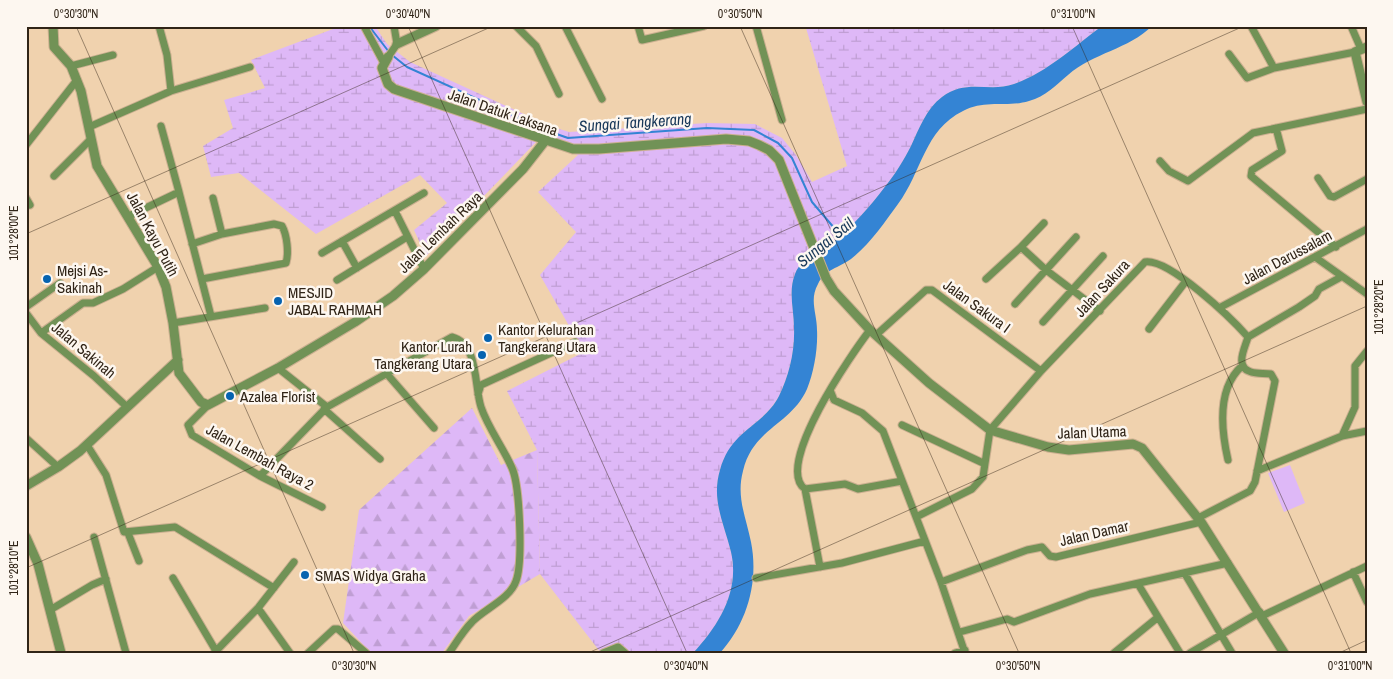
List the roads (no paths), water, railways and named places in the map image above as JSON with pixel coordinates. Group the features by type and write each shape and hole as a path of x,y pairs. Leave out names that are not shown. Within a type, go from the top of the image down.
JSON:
{"street":[{"name":"Jalan Kayu Putih","path":"53,26 54,47 70,66 77,80 97,166 129,216 158,267 166,287 178,360"},
{"path":"159,26 167,55 171,91"},
{"path":"364,26 386,60 397,44 436,26"},
{"path":"394,26 397,44"},
{"path":"516,26 536,46 558,94"},
{"path":"565,26 602,99"},
{"path":"638,26 642,40 704,26"},
{"path":"756,26 782,120"},
{"path":"1251,26 1274,68"},
{"path":"1351,26 1361,49 1367,102"},
{"path":"1229,54 1247,78 1274,68 1361,49"},
{"path":"70,66 113,55"},
{"name":"Jalan Datuk Laksana","path":"386,60 382,68 384,77 394,89 573,149 608,149 726,139 749,141 759,145 769,150 779,160 826,278"},
{"path":"89,127 171,91 250,67"},
{"path":"26,145 77,80"},
{"path":"1160,161 1176,176 1189,180 1253,133 1367,109"},
{"path":"161,126 211,316"},
{"path":"1276,128 1282,151 1252,170 1251,176 1336,247"},
{"path":"54,176 91,139"},
{"name":"Jalan Lembah Raya","path":"208,405 278,368 355,322 392,296 424,269 523,169 545,141"},
{"path":"1318,178 1330,196 1334,197 1367,179"},
{"path":"129,216 179,192"},
{"path":"322,253 424,193"},
{"path":"213,198 222,234"},
{"path":"395,211 424,269"},
{"path":"986,279 1044,223"},
{"path":"192,244 222,234 274,224 282,226 285,231 288,258 286,263 202,279"},
{"name":"Jalan Darussalam","path":"1220,308 1367,229"},
{"path":"1015,304 1076,236"},
{"path":"337,280 407,238"},
{"path":"342,241 357,268"},
{"path":"1021,247 1046,270 1100,312"},
{"path":"1043,322 1103,256"},
{"path":"1315,257 1367,294"},
{"name":"Jalan Sakura","path":"990,430 1042,371 1146,262 1155,261 1186,281 1220,308 1248,337"},
{"path":"41,333 82,303 93,303 123,289 158,267"},
{"path":"1228,460 1223,438 1226,388 1233,374 1242,366 1241,361 1248,337 1315,296 1318,289 1341,277"},
{"name":"Jalan Utama","path":"826,278 834,291 873,332 929,383 990,430 1048,447 1070,450 1133,444 1142,448 1200,520 1284,653"},
{"path":"1149,329 1186,281"},
{"path":"26,307 60,283"},
{"name":"Jalan Sakura I","path":"820,567 805,489 800,483 797,462 809,430 847,360 873,332 926,290 932,290 1042,371"},
{"path":"173,323 265,308"},
{"name":"Jalan Sakinah","path":"26,313 41,333 94,376 126,406"},
{"path":"260,476 326,408 452,337 460,339 467,348 483,413 516,476 519,571 514,586 471,623 449,653"},
{"path":"478,394 481,386 575,342"},
{"path":"1342,436 1355,407 1355,366 1367,351"},
{"path":"178,360 179,372 201,402 208,405"},
{"path":"26,486 58,468 87,444 178,360"},
{"name":"Jalan Damar","path":"941,582 1027,550 1042,547 1050,556 1056,556 1200,520 1250,491 1255,482 1274,381 1271,374 1251,372 1242,366"},
{"path":"278,368 326,408 380,459"},
{"path":"388,374 434,428"},
{"path":"830,390 834,400 862,413 883,431 960,632 965,651 956,653"},
{"name":"Jalan Lembah Raya 2","path":"208,405 188,425 192,435 260,476 322,507"},
{"path":"902,425 984,463"},
{"path":"916,518 972,489 983,477 990,430"},
{"path":"1257,471 1342,436 1367,431"},
{"path":"26,438 58,468"},
{"path":"87,444 106,475 124,532 175,527 274,588"},
{"path":"805,489 845,484 858,489 902,481"},
{"path":"128,533 140,561"},
{"path":"26,537 38,564 61,653"},
{"path":"94,537 126,653"},
{"path":"756,578 820,567 925,541"},
{"path":"173,578 215,652 258,608 294,562"},
{"path":"960,632 1007,619 1014,622 1090,594 1228,563"},
{"path":"1190,653 1261,614 1367,566"},
{"path":"1353,572 1367,602"},
{"path":"1185,574 1232,653"},
{"path":"50,610 92,585 106,579"},
{"path":"1138,584 1180,653"},
{"path":"258,608 290,653"},
{"path":"1114,653 1157,618"},
{"path":"308,653 334,629 366,653"},
{"path":"603,653 618,647 625,653"}],"water":[{"name":"Sungai Sail","path":"1102,26 1152,26 1133,40 1088,61 1035,99 1021,103 988,104 971,107 950,119 932,140 906,192 876,233 851,259 828,272 821,279 814,296 817,344 814,368 807,389 792,411 755,445 743,471 741,480 742,507 753,557 752,587 749,601 737,629 720,653 693,653 719,619 730,594 733,580 731,552 718,501 717,491 720,470 725,456 732,446 739,437 765,415 779,396 786,380 793,346 792,287 798,267 808,258 836,240 873,202 902,162 927,113 942,97 960,88 1005,86 1026,79 1060,58"}],"waterway":[{"name":"Sungai Tangkerang","path":"369,26 389,52"},
{"name":"Sungai Tangkerang","path":"392,55 407,67 548,131 568,138 707,128 754,130 778,143 792,158 812,202 841,236"}],"place":[{"name":"Mejsi As- Sakinah","path":"47,279"},
{"name":"MESJID JABAL RAHMAH","path":"278,301"},
{"name":"Kantor Kelurahan Tangkerang Utara","path":"488,338"},
{"name":"Kantor Lurah Tangkerang Utara","path":"482,355"},
{"name":"Azalea Florist","path":"230,396"},
{"name":"SMAS Widya Graha","path":"305,575"}]}
